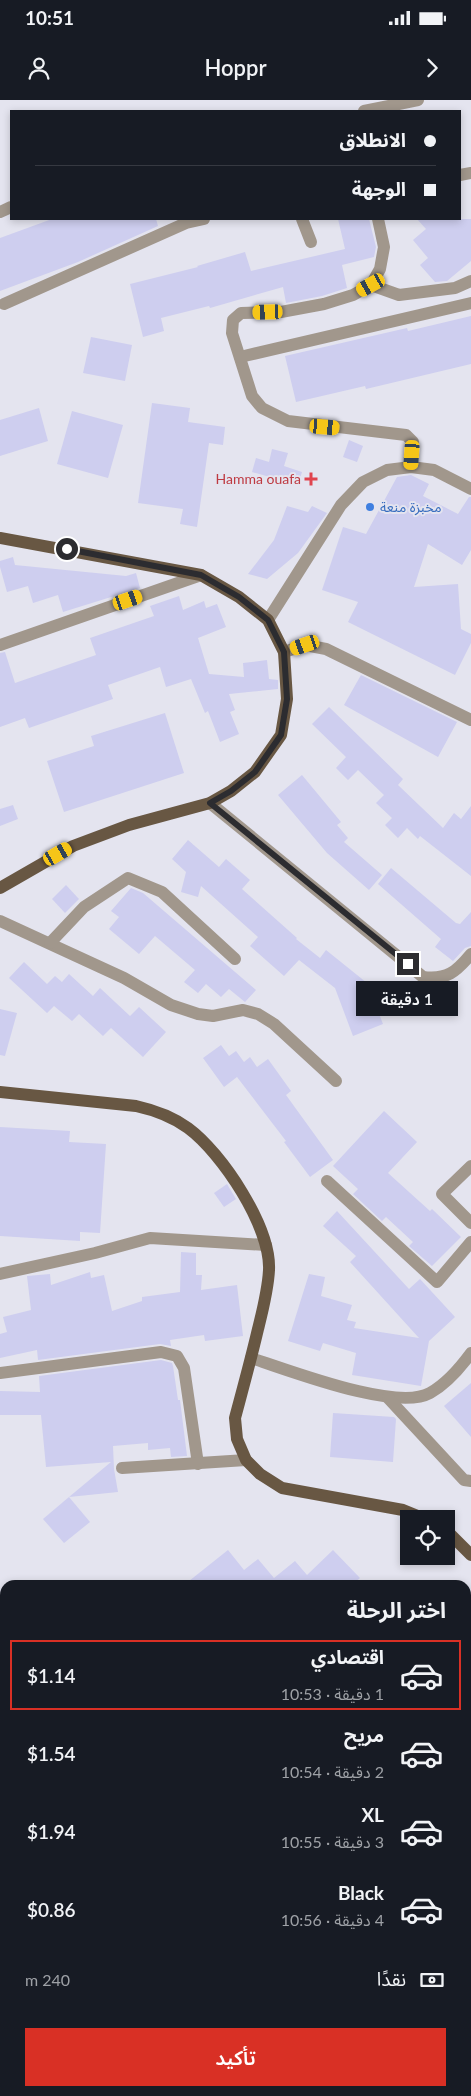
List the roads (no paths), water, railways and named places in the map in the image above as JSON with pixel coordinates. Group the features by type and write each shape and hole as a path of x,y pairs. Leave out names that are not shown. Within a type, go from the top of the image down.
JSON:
{"main road":[{"path":"0,538 201,575 239,597 268,620 284,652 287,699 281,735 255,772 231,791 210,803 129,825 73,846 0,888"},
{"path":"0,1092 136,1106 156,1111 188,1128 215,1154 249,1202 266,1245 269,1267 268,1289 236,1418 237,1440 246,1460 260,1474 282,1488 404,1510"},
{"path":"455,1539 471,1555"}],"street":[{"path":"369,110 418,100"},
{"path":"302,220 312,242"},
{"path":"378,220 384,246 380,269 371,285 352,295 324,304 281,312 241,313 233,320 232,332 252,396 262,408 288,421 302,424 406,435 413,442 411,468"},
{"path":"4,304 185,221"},
{"path":"371,285 399,295 455,288 471,282"},
{"path":"240,357 471,303"},
{"path":"268,620 341,505 363,482 387,470 411,468 434,470 471,489"},
{"path":"0,644 201,575"},
{"path":"284,652 305,645 326,649 471,720"},
{"path":"210,803 423,977 435,979 449,976 471,954"},
{"path":"50,943 84,907 128,878 162,892 235,959"},
{"path":"0,920 124,978 171,1005 198,1014 213,1016 243,1010 258,1014 274,1024 336,1081"},
{"path":"471,1166 442,1194 471,1223"},
{"path":"327,1181 437,1282 471,1242"},
{"path":"0,1274 96,1253 150,1238 266,1245"},
{"path":"0,1373 161,1352 177,1356 184,1368 198,1464"},
{"path":"251,1358 388,1398 411,1399 429,1394 447,1380 471,1353"},
{"path":"388,1398 464,1480 471,1481"},
{"path":"122,1468 246,1460"}],"place":[{"name":"Hamma ouafa","path":"311,479"},
{"name":"مخبزة منعة","path":"370,507"}]}
